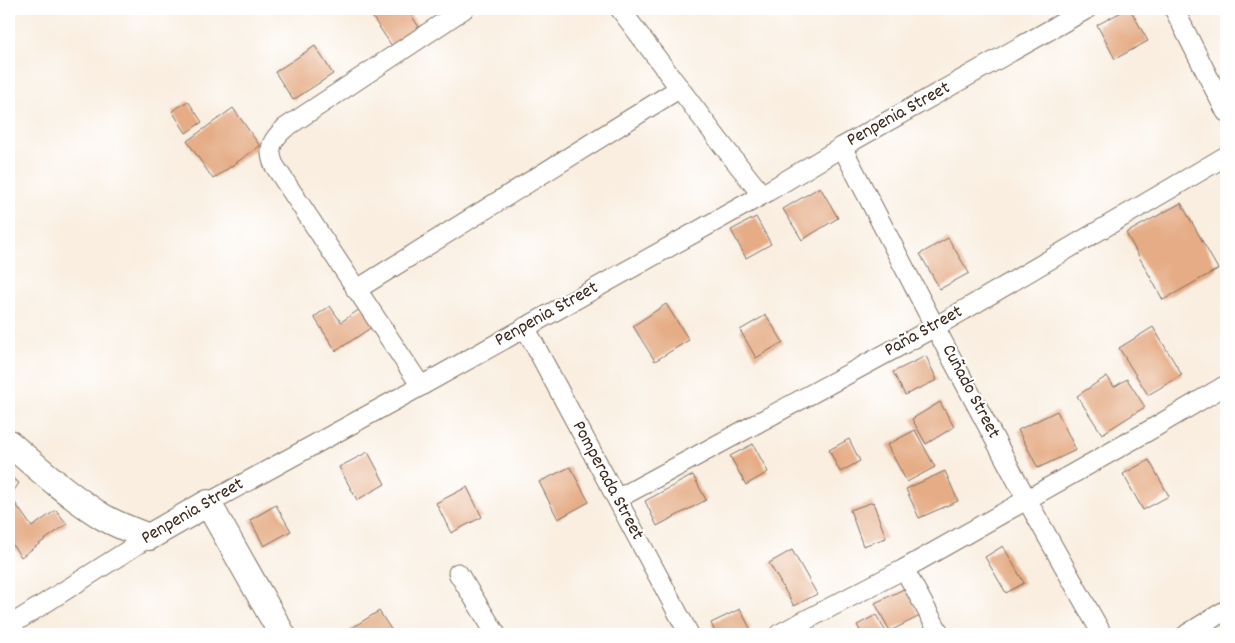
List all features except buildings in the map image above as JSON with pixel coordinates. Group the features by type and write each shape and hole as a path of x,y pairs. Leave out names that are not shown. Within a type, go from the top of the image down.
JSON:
{"street":[{"path":"420,386 274,165 270,156 270,149 273,141 285,128 464,9"},
{"path":"620,9 762,195"},
{"name":"Penpenia Street","path":"9,626 149,537 208,503 762,195 842,147 1087,9"},
{"path":"1174,9 1226,112"},
{"path":"356,290 680,88"},
{"name":"Cuñado Street","path":"842,147 1027,500 1102,634"},
{"name":"Paña Street","path":"617,499 935,327 1226,156"},
{"name":"Pomperada Street","path":"525,328 689,634"},
{"path":"779,634 904,569 1226,385"},
{"path":"9,443 60,487 83,504 104,518 126,529 149,537"},
{"path":"208,503 282,634"},
{"path":"904,569 940,634"},
{"path":"458,573 496,634"},
{"path":"1187,634 1226,610"}]}
